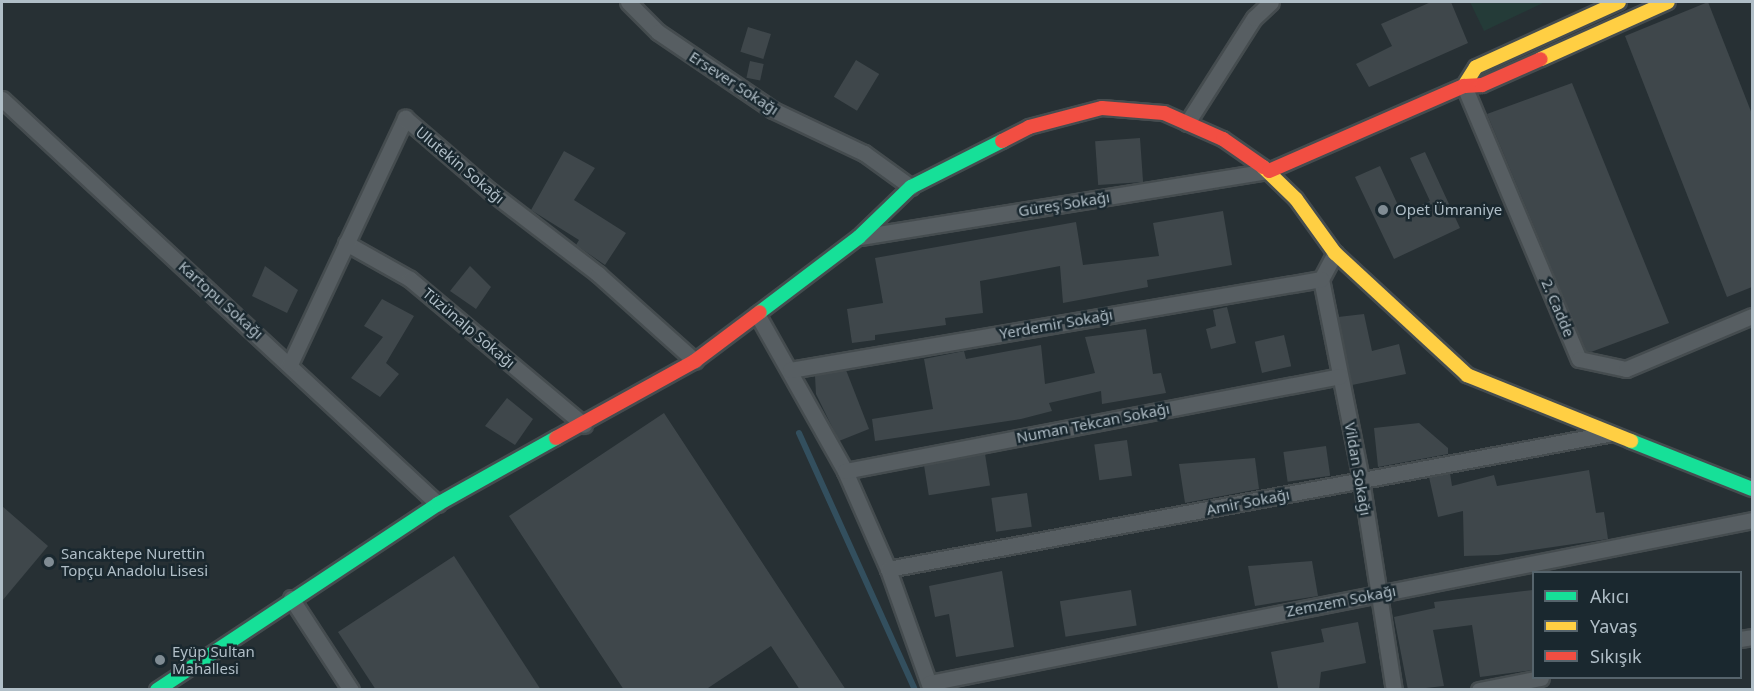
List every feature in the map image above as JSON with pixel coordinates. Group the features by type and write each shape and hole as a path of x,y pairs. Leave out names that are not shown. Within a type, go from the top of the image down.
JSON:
{"street":[{"name":"Ersever Sokağı","path":"628,2 658,32 773,110 864,153 911,187"},
{"path":"1187,123 1254,18 1271,2"},
{"path":"1464,86 1476,67 1619,2"},
{"path":"1269,171 1464,86 1482,85 1668,2"},
{"name":"2. Cadde","path":"1464,86 1579,359 1626,369 1752,316"},
{"name":"Kartopu Sokağı","path":"2,99 290,364 438,504"},
{"path":"157,690 291,598 438,504 584,425 695,361 859,237 911,187 1029,127 1102,108 1164,113 1223,139 1269,171 1296,199 1335,253 1467,375 1607,434 1722,474 1752,489"},
{"name":"Ulutekin Sokağı","path":"290,364 405,118 490,191 598,274 695,361"},
{"name":"Güreş Sokağı","path":"859,237 1269,171"},
{"name":"Tüzünalp Sokağı","path":"346,243 410,279 584,425"},
{"path":"1321,279 1335,253"},
{"name":"Yerdemir Sokağı","path":"790,370 1321,279"},
{"name":"Vildan Sokağı","path":"1321,279 1361,480 1394,690"},
{"path":"757,314 845,471 888,569 930,686"},
{"name":"Numan Tekcan Sokağı","path":"845,471 1340,376"},
{"name":"Amir Sokağı","path":"888,569 1607,434"},
{"name":"Zemzem Sokağı","path":"930,686 1752,520"},
{"path":"291,598 351,690"},
{"path":"1479,690 1536,679"}],"green space":[{"path":"1470,2 1545,2 1484,31"}],"building":[{"path":"1431,2 1451,2 1468,43 1369,87 1356,64 1392,46 1381,24"},
{"path":"1708,2 1752,114 1752,287 1727,297 1625,36"},
{"path":"748,27 771,34 763,59 740,52"},
{"path":"856,60 879,74 857,111 834,97"},
{"path":"750,61 764,64 760,81 746,78"},
{"path":"1572,83 1669,323 1591,352 1586,351 1487,114"},
{"path":"1140,138 1143,182 1098,185 1095,141"},
{"path":"564,151 595,168 574,200 626,233 605,265 576,245 579,240 531,210"},
{"path":"1425,152 1460,228 1394,259 1355,177 1380,166 1402,214 1430,201 1410,158"},
{"path":"1223,211 1232,265 1147,280 1148,287 1063,303 1060,266 980,281 983,313 945,318 946,325 875,335 875,340 852,343 847,309 883,303 875,258 1076,222 1083,265 1159,256 1153,223"},
{"path":"265,266 298,290 287,313 252,296"},
{"path":"470,266 491,287 476,309 450,291"},
{"path":"382,299 414,316 386,363 399,374 380,397 351,378 383,337 364,326"},
{"path":"1227,307 1236,343 1211,349 1206,329 1216,326 1213,310"},
{"path":"1364,314 1372,351 1399,344 1406,374 1352,385 1338,317"},
{"path":"1146,329 1153,374 1161,373 1166,393 1102,404 1101,391 1049,403 1052,411 1021,419 875,441 872,419 933,409 924,359 964,351 966,359 1041,345 1045,384 1095,373 1085,337"},
{"path":"1284,335 1291,366 1262,373 1255,342"},
{"path":"846,370 869,429 839,441 816,394 815,376"},
{"path":"507,398 533,419 515,445 485,426"},
{"path":"664,413 846,690 800,690 771,646 705,690 624,690 509,516"},
{"path":"1419,423 1448,448 1448,454 1378,467 1374,428"},
{"path":"1127,440 1132,476 1099,480 1094,445"},
{"path":"1326,446 1330,476 1288,482 1283,452"},
{"path":"985,454 990,486 929,495 924,464"},
{"path":"1255,458 1259,489 1185,503 1179,464"},
{"path":"1589,470 1596,513 1604,512 1608,539 1498,555 1464,556 1463,511 1438,517 1429,477 1450,473 1452,486 1494,475 1497,486"},
{"path":"1027,493 1032,527 996,532 991,498"},
{"path":"2,506 48,546 2,601"},
{"path":"454,556 541,690 376,690 338,632"},
{"path":"1312,561 1318,596 1255,606 1248,566"},
{"path":"1002,571 1014,647 956,657 949,614 935,617 929,586"},
{"path":"1131,590 1137,626 1066,637 1060,601"},
{"path":"1532,590 1532,670 1480,677 1472,625 1433,630 1444,686 1408,690 1394,617 1435,608 1434,602"},
{"path":"1358,622 1366,663 1321,672 1319,690 1278,688 1271,652 1324,642 1321,629"}],"waterway":[{"path":"799,433 915,690"}],"traffic: fast":[{"path":"760,312 859,237 911,187 1002,141"},
{"path":"157,690 438,504 556,438"},
{"path":"1631,441 1752,489"}],"traffic: slow":[{"path":"1464,86 1476,67 1619,2"},
{"path":"1541,59 1668,2"},
{"path":"1263,167 1296,199 1335,253 1467,375 1631,441"}],"traffic: jam":[{"path":"1269,171 1464,86 1482,85 1541,59"},
{"path":"1002,141 1029,127 1102,108 1164,113 1223,139 1263,167"},
{"path":"556,438 695,361 760,312"}],"place":[{"name":"Opet Ümraniye","path":"1383,210"},
{"name":"Sancaktepe Nurettin Topçu Anadolu Lisesi","path":"49,562"},
{"name":"Eyüp Sultan Mahallesi","path":"160,660"}]}
